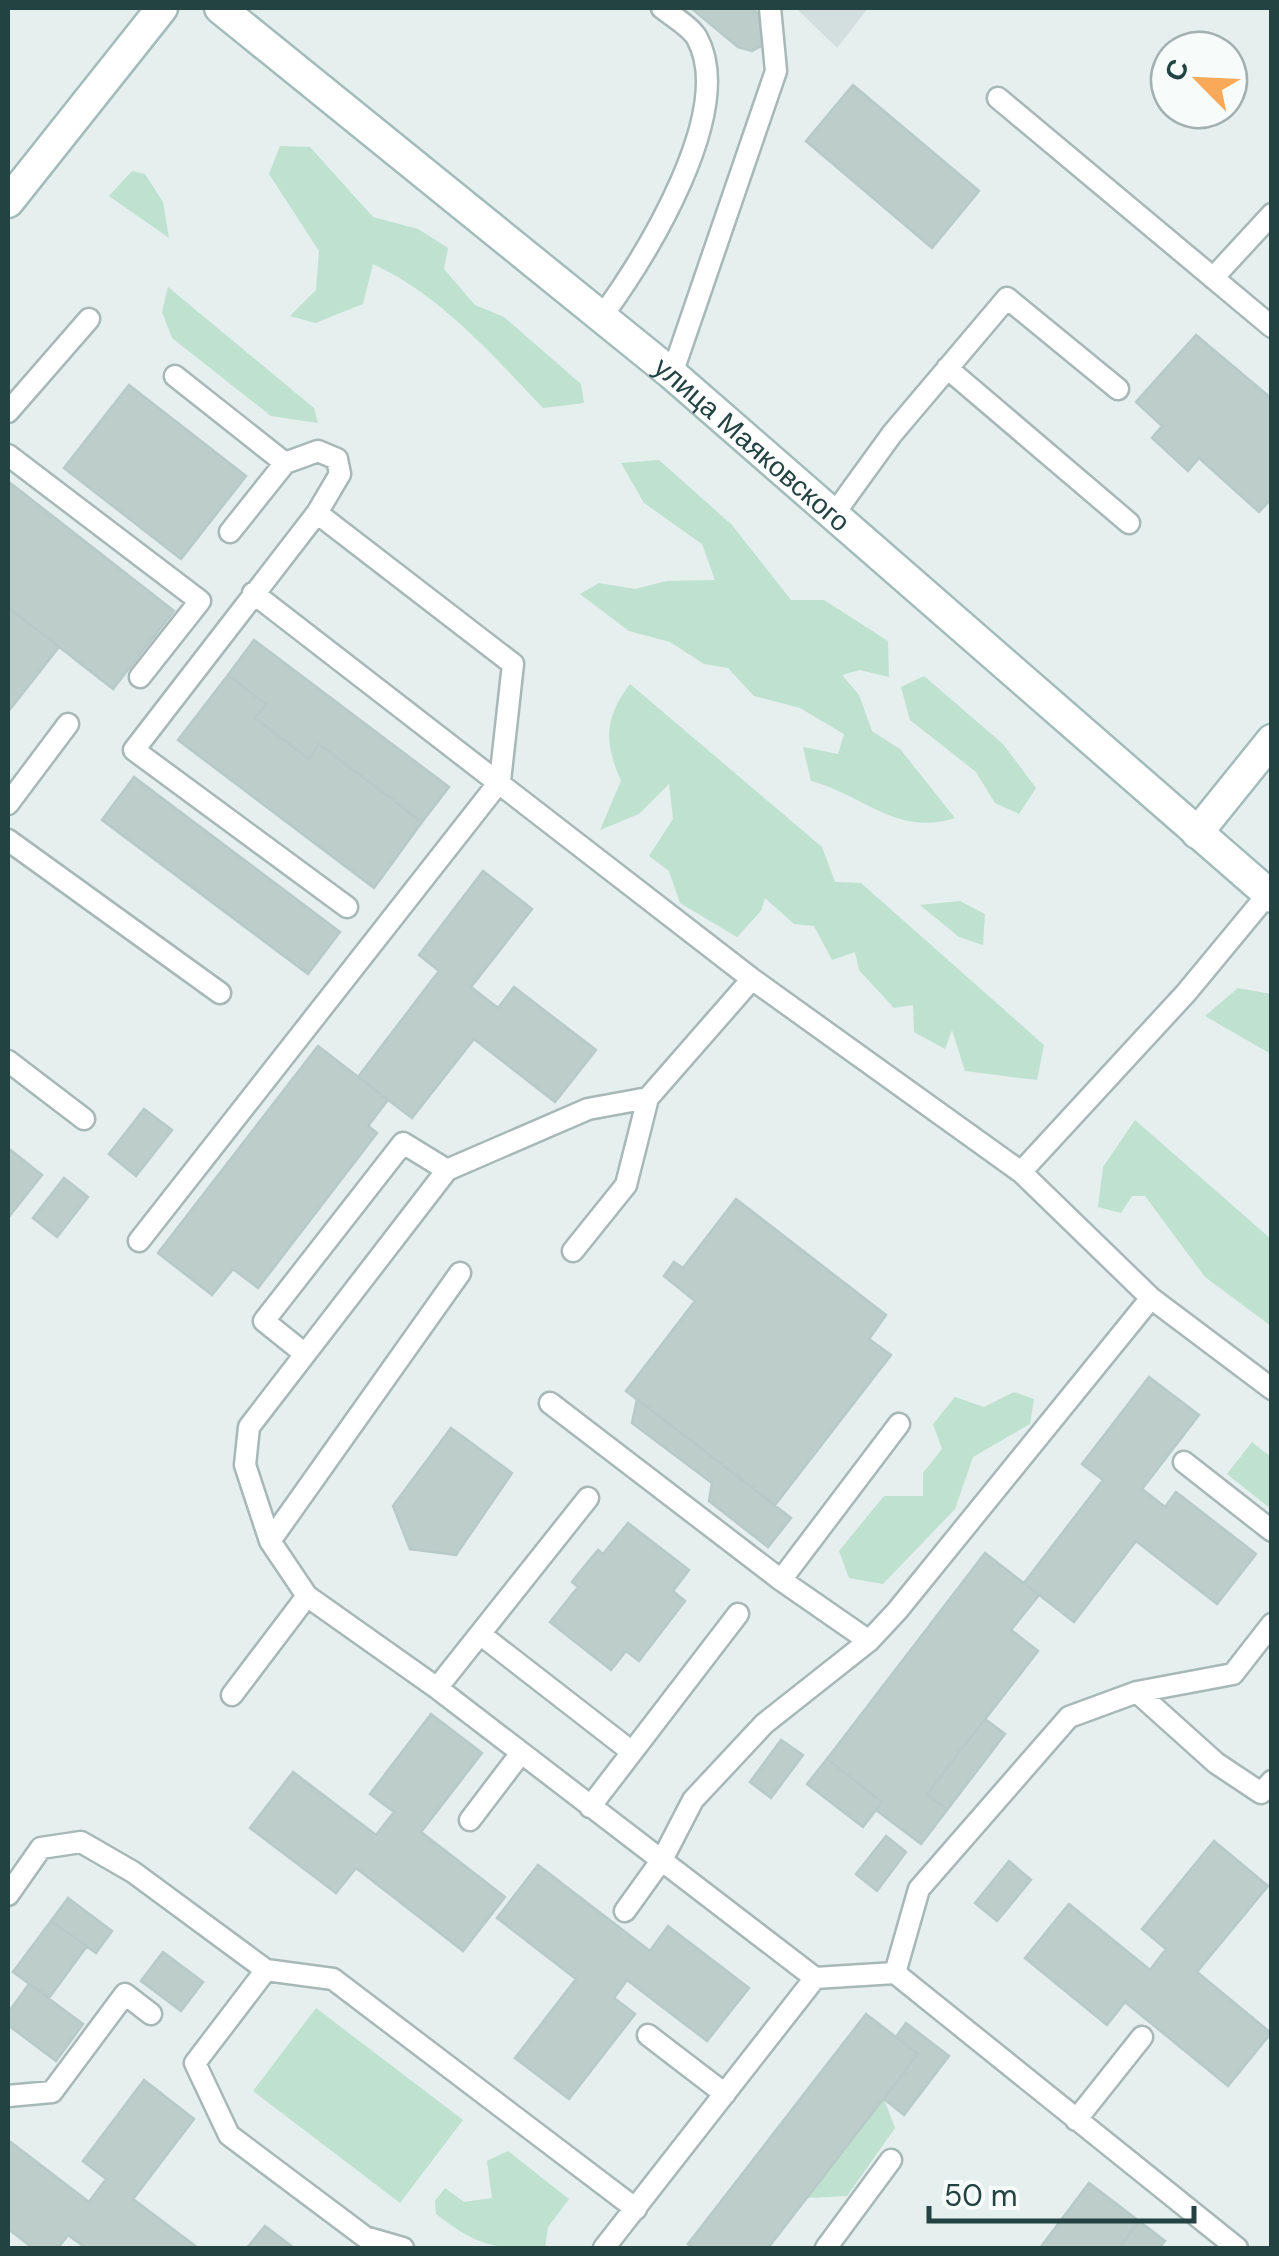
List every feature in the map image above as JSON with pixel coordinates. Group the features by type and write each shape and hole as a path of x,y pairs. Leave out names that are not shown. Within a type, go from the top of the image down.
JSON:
{"main road":[{"path":"8,202 162,8"},
{"name":"улица Маяковского","path":"220,8 672,374 1270,895"},
{"path":"1198,832 1272,740"}],"lane":[{"path":"672,374 776,70 770,8"},
{"path":"603,316 646,256 704,123 707,82 697,38 669,10"},
{"path":"998,98 1272,327"},
{"path":"1213,278 1272,214"},
{"path":"834,514 947,368 1007,298 1118,390"},
{"path":"8,412 89,318"},
{"path":"947,368 1129,523"},
{"path":"175,376 285,463"},
{"path":"230,532 285,463 318,452 337,459 340,474 317,513 134,750 346,908"},
{"path":"8,454 200,601 140,678"},
{"path":"139,1241 500,781 513,664 317,513"},
{"path":"253,593 752,979 1021,1172 1151,1298 1272,1389"},
{"path":"8,804 68,724"},
{"path":"8,840 220,993"},
{"path":"1021,1172 1186,993 1270,895"},
{"path":"573,1251 626,1186 648,1098 752,979"},
{"path":"8,1061 84,1119"},
{"path":"648,1098 588,1109 447,1170 249,1427 244,1464 270,1541 307,1596 438,1688 816,1978 895,1973 1237,2248"},
{"path":"305,1354 264,1321 402,1143 447,1170"},
{"path":"270,1541 460,1273"},
{"path":"625,1911 663,1858 693,1800 764,1724 869,1641 1151,1298"},
{"path":"550,1404 781,1580 869,1641"},
{"path":"781,1580 899,1424"},
{"path":"1184,1462 1272,1531"},
{"path":"438,1688 588,1498"},
{"path":"232,1696 307,1596"},
{"path":"590,1806 738,1614"},
{"path":"895,1973 919,1889 1069,1717 1138,1692 1233,1674 1272,1624"},
{"path":"480,1634 632,1752"},
{"path":"1138,1692 1216,1763 1268,1792"},
{"path":"470,1820 521,1753"},
{"path":"8,1895 41,1848 81,1842 133,1872 266,1970 333,1978 636,2209"},
{"path":"266,1970 195,2063 229,2135 365,2237 403,2248"},
{"path":"614,2245 636,2209 816,1978"},
{"path":"8,2096 52,2092 125,1994 151,2014"},
{"path":"648,2035 725,2094"},
{"path":"1076,2120 1142,2037"},
{"path":"826,2248 891,2160"}],"shaded area":[{"path":"796,8 868,8 837,48"}],"green space":[{"path":"280,146 310,147 373,217 418,229 448,248 444,269 475,305 504,317 581,384 584,403 543,408 443,309 373,264 363,304 315,323 290,316 316,290 319,251 269,174"},
{"path":"132,171 145,174 163,202 169,238 109,196"},
{"path":"168,287 314,408 318,423 271,416 172,338 162,312"},
{"path":"659,460 732,525 791,600 824,600 888,641 889,677 860,670 842,675 859,695 872,731 900,749 955,818 916,822 898,818 811,781 803,747 838,754 844,734 800,708 754,696 728,668 704,664 670,642 629,631 580,594 599,583 635,589 667,581 715,580 702,544 644,503 621,463"},
{"path":"924,676 1003,744 1036,788 1019,814 995,803 976,772 910,720 901,687"},
{"path":"630,684 822,847 835,882 861,883 1044,1045 1037,1080 965,1071 952,1030 945,1049 914,1032 913,1005 894,1008 859,970 855,952 832,960 814,926 794,924 765,898 761,911 737,937 680,903 669,871 649,856 673,819 669,784 639,814 600,830 621,781 610,742 611,719"},
{"path":"960,901 985,914 983,945 959,937 920,905"},
{"path":"1238,988 1271,994 1271,1054 1205,1016"},
{"path":"1135,1120 1271,1239 1271,1326 1205,1277 1145,1196 1132,1196 1121,1213 1098,1207 1103,1167"},
{"path":"1014,1392 1034,1399 1030,1424 973,1457 955,1509 883,1584 849,1578 839,1551 884,1496 923,1496 923,1473 942,1449 933,1424 955,1397 984,1407"},
{"path":"1252,1442 1271,1457 1271,1509 1227,1474"},
{"path":"316,2008 463,2120 400,2203 253,2091"},
{"path":"884,2099 895,2128 847,2196 807,2198"},
{"path":"508,2151 569,2199 548,2227 545,2248 487,2243 463,2233 436,2214 435,2201 445,2188 464,2202 492,2198 487,2161"}],"building":[{"path":"691,8 751,8 762,17 765,44 752,51 738,47"},
{"path":"853,85 979,191 932,248 806,141"},
{"path":"1196,335 1272,399 1272,498 1259,512 1199,458 1188,471 1152,438 1162,426 1136,402"},
{"path":"129,385 246,476 181,559 64,468"},
{"path":"9,482 174,611 113,689 8,607"},
{"path":"8,607 59,647 8,712"},
{"path":"254,640 449,787 422,822 319,744 309,759 255,718 266,704 228,675"},
{"path":"228,675 266,704 255,718 309,759 319,744 422,822 374,888 178,740"},
{"path":"134,777 340,932 308,974 102,820"},
{"path":"483,871 532,909 471,987 498,1008 514,987 596,1050 555,1102 474,1039 412,1118 358,1077 439,971 419,955"},
{"path":"318,1046 388,1100 368,1126 377,1133 258,1288 233,1269 212,1295 158,1253"},
{"path":"144,1109 172,1130 136,1176 109,1154"},
{"path":"8,1148 42,1175 8,1218"},
{"path":"64,1178 88,1197 57,1237 33,1218"},
{"path":"736,1199 886,1315 869,1339 891,1355 775,1505 626,1391 695,1301 664,1276 674,1262 683,1268"},
{"path":"1149,1377 1199,1415 1142,1489 1165,1507 1176,1492 1256,1554 1217,1604 1136,1541 1074,1622 1024,1583 1103,1480 1082,1464"},
{"path":"637,1399 791,1518 768,1547 709,1501 712,1483 632,1423"},
{"path":"451,1428 512,1473 456,1555 410,1549 393,1506"},
{"path":"628,1523 689,1570 673,1591 685,1601 639,1661 626,1651 611,1670 550,1622 578,1587 572,1582 579,1573 598,1550 603,1554"},
{"path":"985,1553 1039,1595 1011,1630 1038,1651 927,1794 947,1810 921,1844 876,1810 882,1802 827,1759"},
{"path":"431,1714 482,1753 421,1832 505,1897 463,1951 356,1868 336,1893 250,1828 293,1772 376,1835 394,1812 370,1794"},
{"path":"985,1719 1005,1734 947,1810 927,1794"},
{"path":"781,1740 803,1755 771,1798 750,1782"},
{"path":"827,1759 882,1802 863,1827 807,1784"},
{"path":"886,1836 906,1852 877,1891 856,1874"},
{"path":"1214,1841 1268,1886 1197,1972 1271,2033 1228,2086 1125,2002 1107,2025 1025,1958 1069,1904 1150,1970 1166,1949 1142,1929"},
{"path":"1009,1861 1031,1880 997,1921 975,1903"},
{"path":"538,1865 650,1951 668,1926 749,1988 707,2041 627,1980 614,1998 635,2014 569,2099 515,2058 576,1979 497,1918"},
{"path":"68,1898 112,1931 96,1953 51,1921"},
{"path":"51,1921 87,1946 49,1998 13,1972"},
{"path":"163,1952 203,1982 181,2011 141,1981"},
{"path":"29,1984 83,2024 56,2061 8,2025 8,2013"},
{"path":"866,2014 918,2054 768,2248 694,2248 688,2244"},
{"path":"906,2023 949,2056 904,2115 884,2099 918,2054 896,2037"},
{"path":"144,2080 194,2119 133,2199 198,2248 86,2248 68,2235 58,2248 33,2248 8,2229 8,2140 89,2202 106,2179 83,2161"},
{"path":"1089,2183 1139,2221 1119,2248 1040,2248"},
{"path":"1139,2221 1165,2241 1159,2248 1119,2248"},
{"path":"265,2226 294,2248 247,2248"}]}
